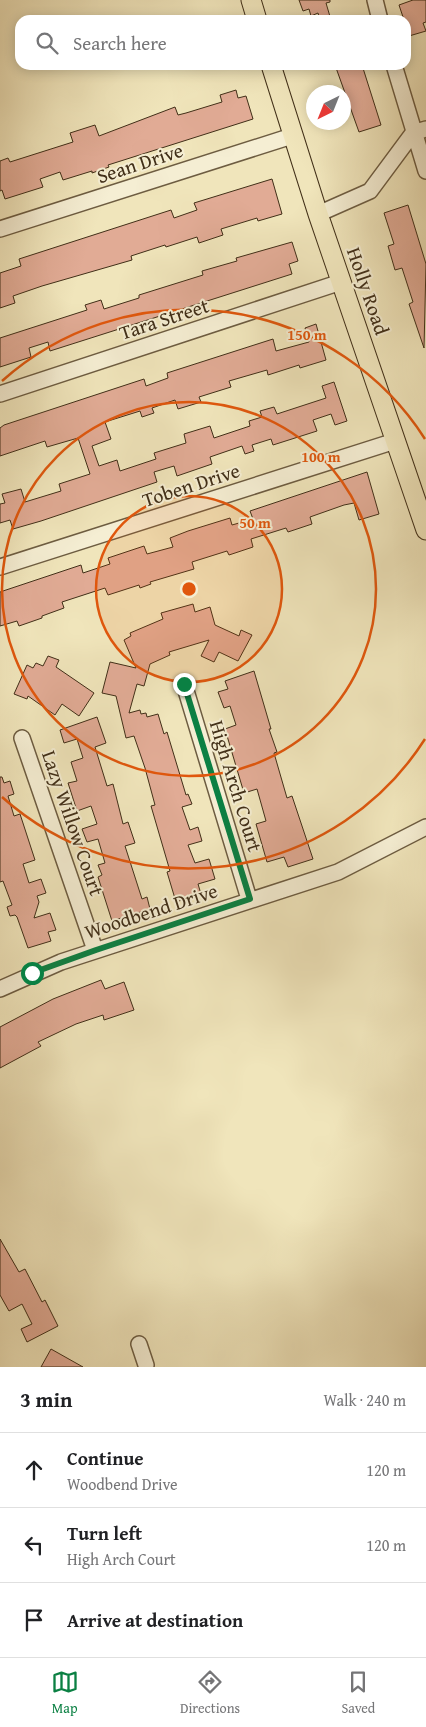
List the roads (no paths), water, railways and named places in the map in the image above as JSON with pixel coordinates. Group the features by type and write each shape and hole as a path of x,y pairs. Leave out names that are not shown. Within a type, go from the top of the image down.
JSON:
{"main road":[{"path":"251,0 256,15"},
{"name":"Holly Road","path":"272,70 318,214 426,530"}],"street":[{"path":"375,0 379,15"},
{"path":"396,70 420,131 426,171"},
{"path":"318,214 370,191 420,131"},
{"name":"Sean Drive","path":"0,229 292,136"},
{"name":"Tara Street","path":"0,394 341,282"},
{"name":"Toben Drive","path":"0,567 395,441"},
{"name":"High Arch Court","path":"184,684 250,899"},
{"name":"Lazy Willow Court","path":"22,738 96,950"},
{"name":"Woodbend Drive","path":"0,989 32,973 96,950 338,872 426,828"},
{"path":"139,1344 146,1365"}]}
